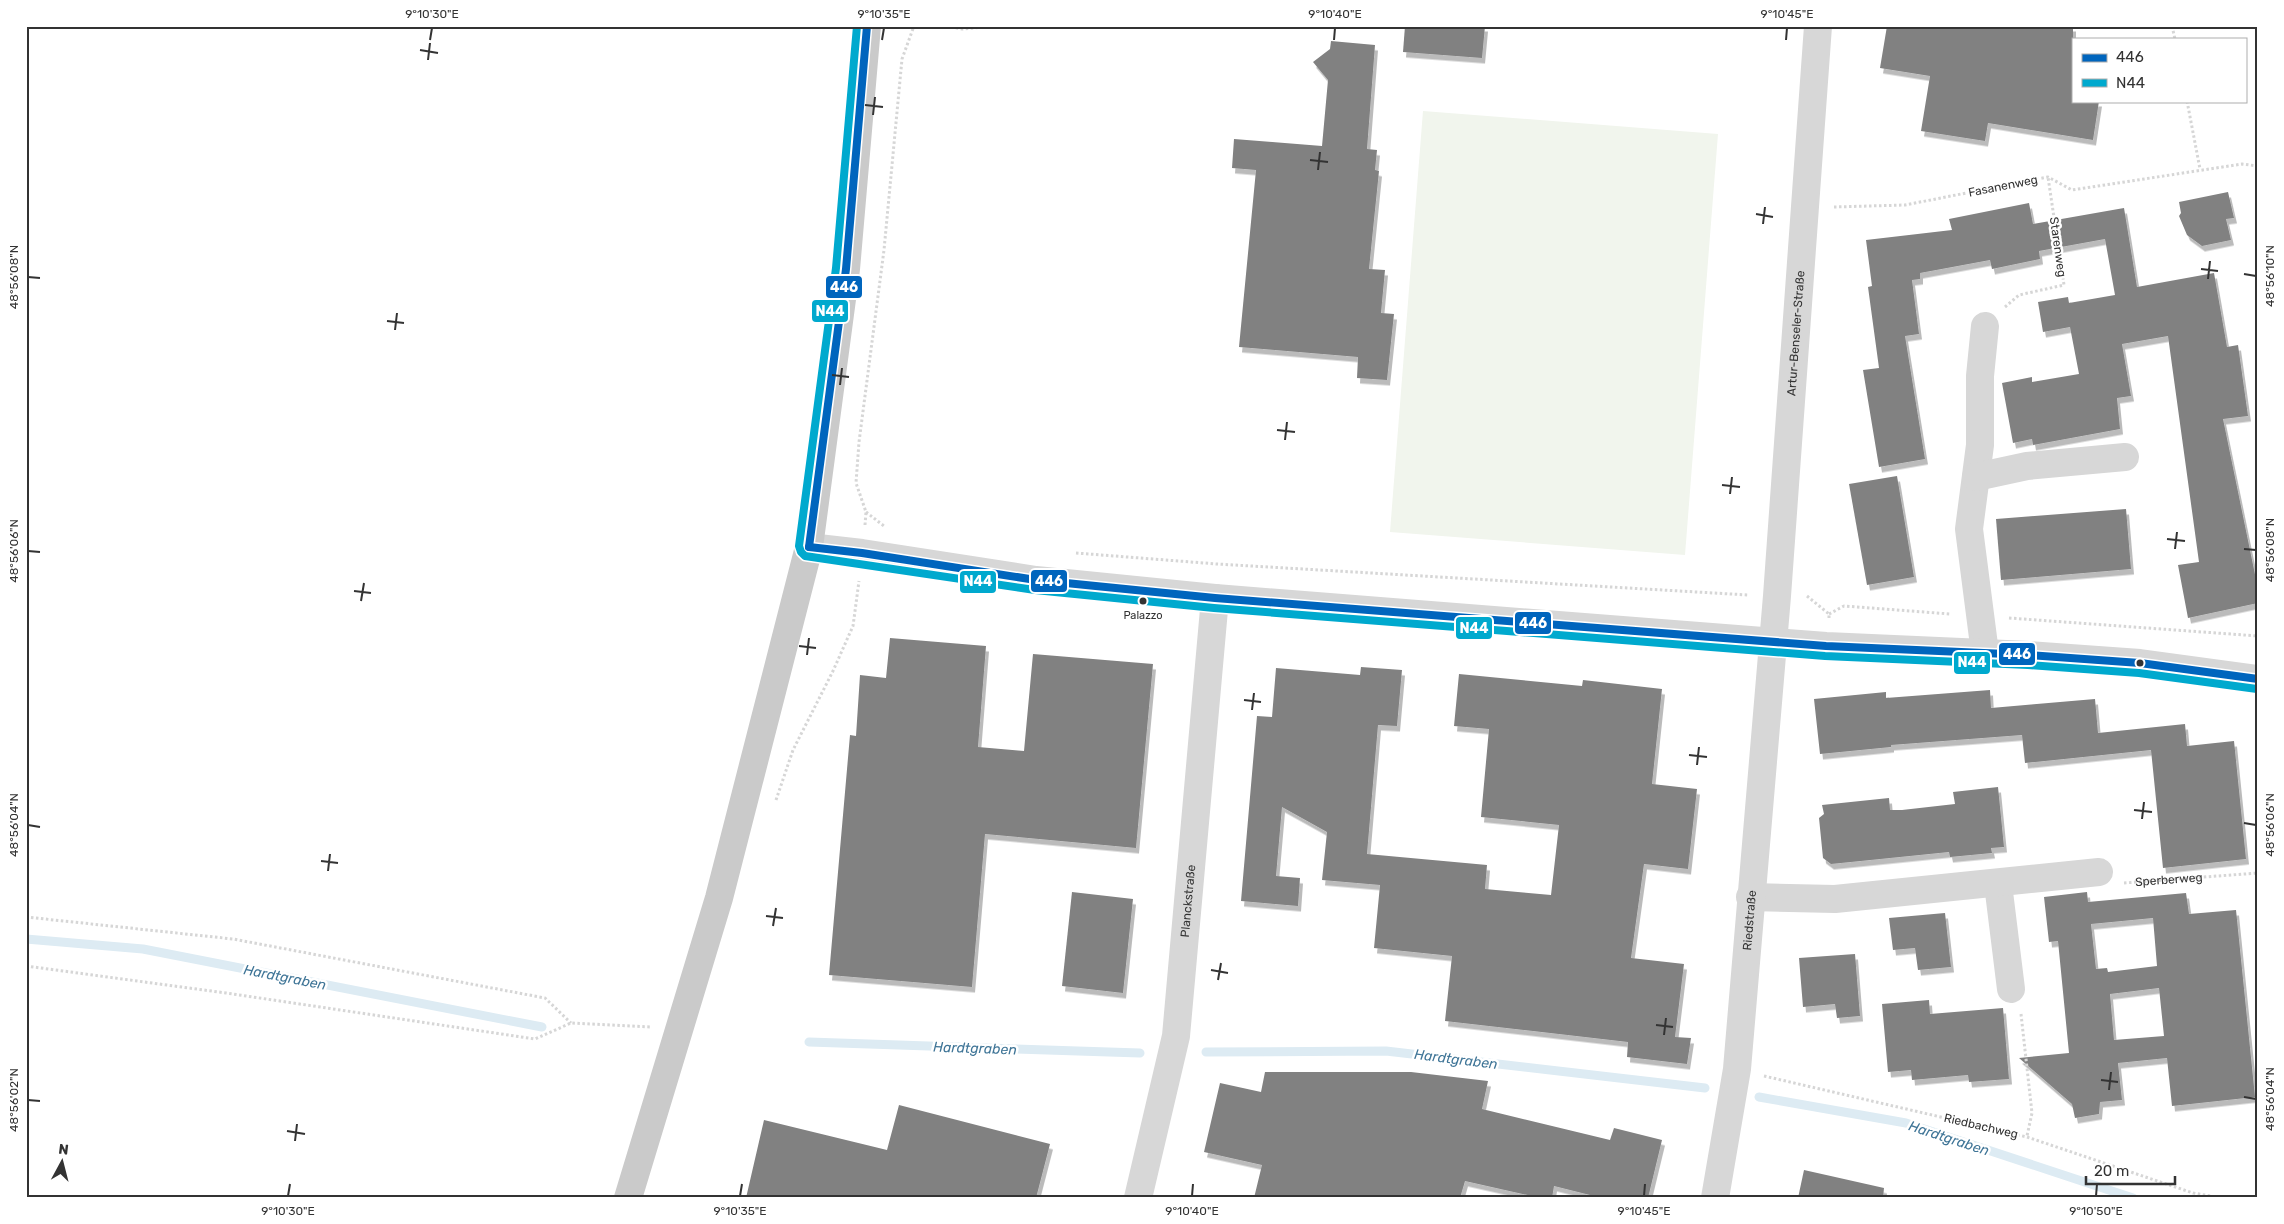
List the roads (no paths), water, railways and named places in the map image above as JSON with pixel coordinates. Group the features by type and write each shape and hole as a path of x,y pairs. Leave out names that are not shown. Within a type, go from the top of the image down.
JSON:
{"main road":[{"path":"628,1198 719,898 809,546 846,269 867,26"}],"street":[{"name":"Artur-Benseler-Straße","path":"1773,641 1818,26"},
{"path":"1985,326 1980,376 1980,446 1970,529 1985,653"},
{"path":"1976,477 2027,466 2125,457"},
{"path":"809,546 1036,580 1215,598 1826,646 1985,653 2140,663 2258,679"},
{"name":"Planckstraße","path":"1138,1198 1176,1036 1215,598"},
{"name":"Riedstraße","path":"1715,1198 1737,1069 1773,641"},
{"path":"1750,897 1835,899 1998,884 2099,872"},
{"path":"1998,884 2010,989"}],"waterway":[{"name":"Hardtgraben","path":"26,939 143,949 542,1027"},
{"name":"Hardtgraben","path":"809,1042 1140,1053"},
{"name":"Hardtgraben","path":"1206,1052 1386,1051 1705,1088"},
{"name":"Hardtgraben","path":"1759,1097 1906,1123 2133,1198"}],"place":[{"name":"Palazzo","path":"1143,601"}]}
